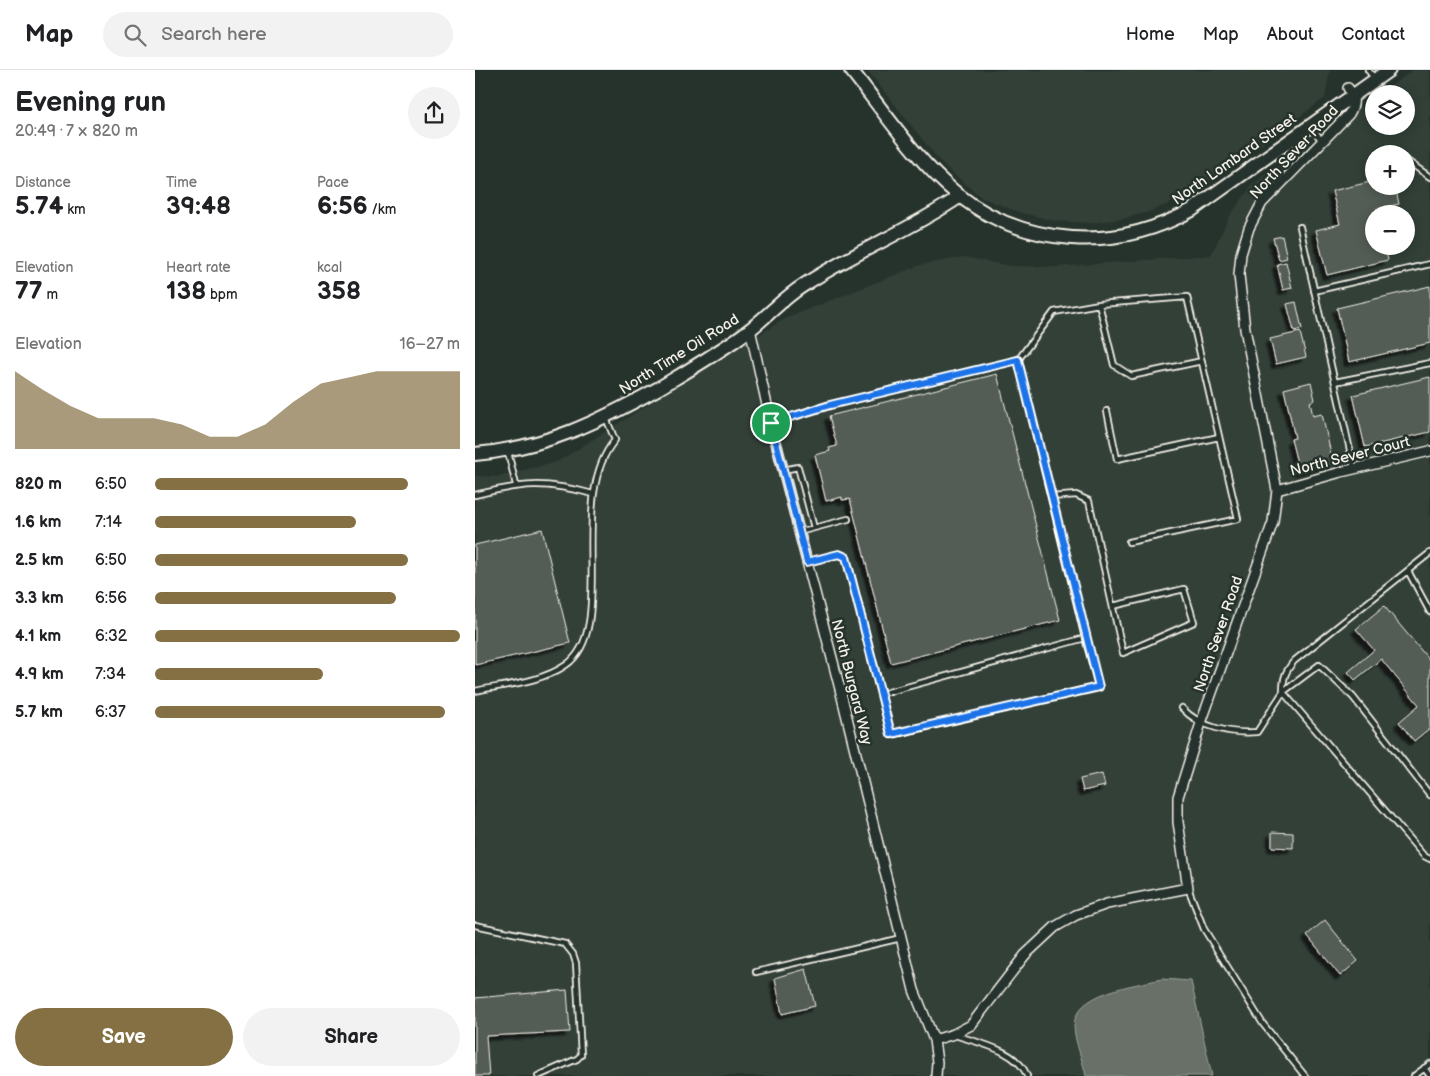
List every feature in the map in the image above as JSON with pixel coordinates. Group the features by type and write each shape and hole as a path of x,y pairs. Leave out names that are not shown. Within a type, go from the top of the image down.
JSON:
{"main road":[{"name":"North Lombard Street","path":"851,70 931,171 959,197 992,218 1031,233 1078,238 1131,234 1156,227 1192,210 1311,125 1372,75 1389,70"},
{"name":"North Time Oil Road","path":"475,454 507,450 557,438 606,417 696,366 750,329 796,289 813,278 919,223 959,197"}],"street":[{"name":"North Sever Road","path":"1188,888 1178,822 1178,797 1201,722 1273,522 1277,490 1245,329 1239,276 1241,254 1249,228 1262,203 1349,114 1354,103 1351,91"},
{"name":"North Burgard Way","path":"750,329 771,423 901,938 919,1006 934,1040"},
{"name":"North Sever Court","path":"1277,490 1354,468 1430,451"},
{"path":"937,1076 934,1040 954,1034 971,1025 1025,955 1062,923 1076,915 1107,904 1188,888"}],"lane":[{"path":"1311,125 1322,142"},
{"path":"1415,166 1430,177"},
{"path":"1300,227 1354,468"},
{"path":"1314,291 1430,264"},
{"path":"771,423 830,405 1018,360 1054,312 1099,304 1187,297 1238,519 1129,542"},
{"path":"1099,304 1114,366 1131,376 1201,361"},
{"path":"807,562 839,554 846,557 891,734 1099,687 1085,638 1018,360"},
{"path":"1335,382 1430,363"},
{"path":"1107,412 1117,459 1219,438"},
{"path":"475,691 552,672 567,665 576,656 582,645 591,616 590,518 593,494 605,456 615,440 606,417"},
{"path":"507,450 516,485"},
{"path":"783,470 798,467 814,528"},
{"path":"475,495 516,485 547,485 593,494"},
{"path":"1051,497 1076,494 1089,501 1123,653 1194,622 1184,589 1113,606"},
{"path":"799,532 848,519"},
{"path":"1430,553 1294,661 1285,672 1283,692 1424,856 1430,859"},
{"path":"1408,571 1430,612"},
{"path":"881,694 1085,638"},
{"path":"1182,708 1201,722 1231,730 1257,732 1283,692 1319,665 1353,697 1430,795"},
{"path":"1188,888 1204,930 1263,1024 1305,1076"},
{"path":"475,925 565,944 573,954 576,963 581,1055 577,1060 538,1076"},
{"path":"756,972 901,938"},
{"path":"954,1034 1010,1055 1018,1062 1027,1076"},
{"path":"1414,1076 1430,1064"},
{"path":"1424,1068 1430,1076"}],"shaded area":[{"path":"867,70 1330,70 1325,98 1211,181 1180,199 1149,212 1121,219 1090,223 1055,221 1022,213 982,198 942,164"},
{"path":"1413,70 1430,70 1430,1076 1212,1076 1191,982 1074,1026 1086,1076 475,1076 475,476 495,477 557,462 786,318 920,265 964,257 1010,266 1055,267 1211,255 1229,217 1253,184 1365,104 1365,135 1415,135 1415,85 1392,85"},
{"path":"1162,979 1191,981 1212,1076 1086,1076 1074,1027 1076,1015 1095,998 1108,992"}],"building":[{"path":"1365,183 1365,195 1397,195 1399,204 1365,205 1365,255 1387,255 1388,260 1327,275 1316,230 1340,224 1332,191"},
{"path":"1282,236 1287,258 1279,260 1273,238"},
{"path":"1286,262 1292,288 1283,290 1277,264"},
{"path":"1430,286 1430,343 1349,362 1337,308"},
{"path":"1296,302 1302,329 1294,331 1287,304"},
{"path":"1300,332 1306,357 1276,364 1270,339"},
{"path":"997,374 1060,620 891,663 850,499 842,500 842,497 826,501 815,455 830,451 829,448 837,446 829,416"},
{"path":"1430,377 1430,432 1365,447 1353,395"},
{"path":"1311,382 1315,400 1310,402 1313,416 1322,414 1333,463 1299,471 1291,439 1295,438 1284,389"},
{"path":"542,529 570,643 475,665 475,545"},
{"path":"1384,606 1430,661 1430,728 1414,741 1399,722 1419,705 1381,659 1355,680 1348,672 1374,650 1356,629"},
{"path":"1102,774 1105,786 1083,791 1080,779"},
{"path":"1272,832 1293,833 1293,848 1272,847"},
{"path":"1325,920 1358,961 1340,976 1307,935"},
{"path":"806,969 815,1006 782,1014 775,978"},
{"path":"567,990 570,1032 486,1036 489,1076 475,1076 475,998"}],"route":[{"path":"1018,360 1085,638 1099,687 891,734 846,557 839,554 807,562 771,423 809,413 830,405 1018,360"}]}
